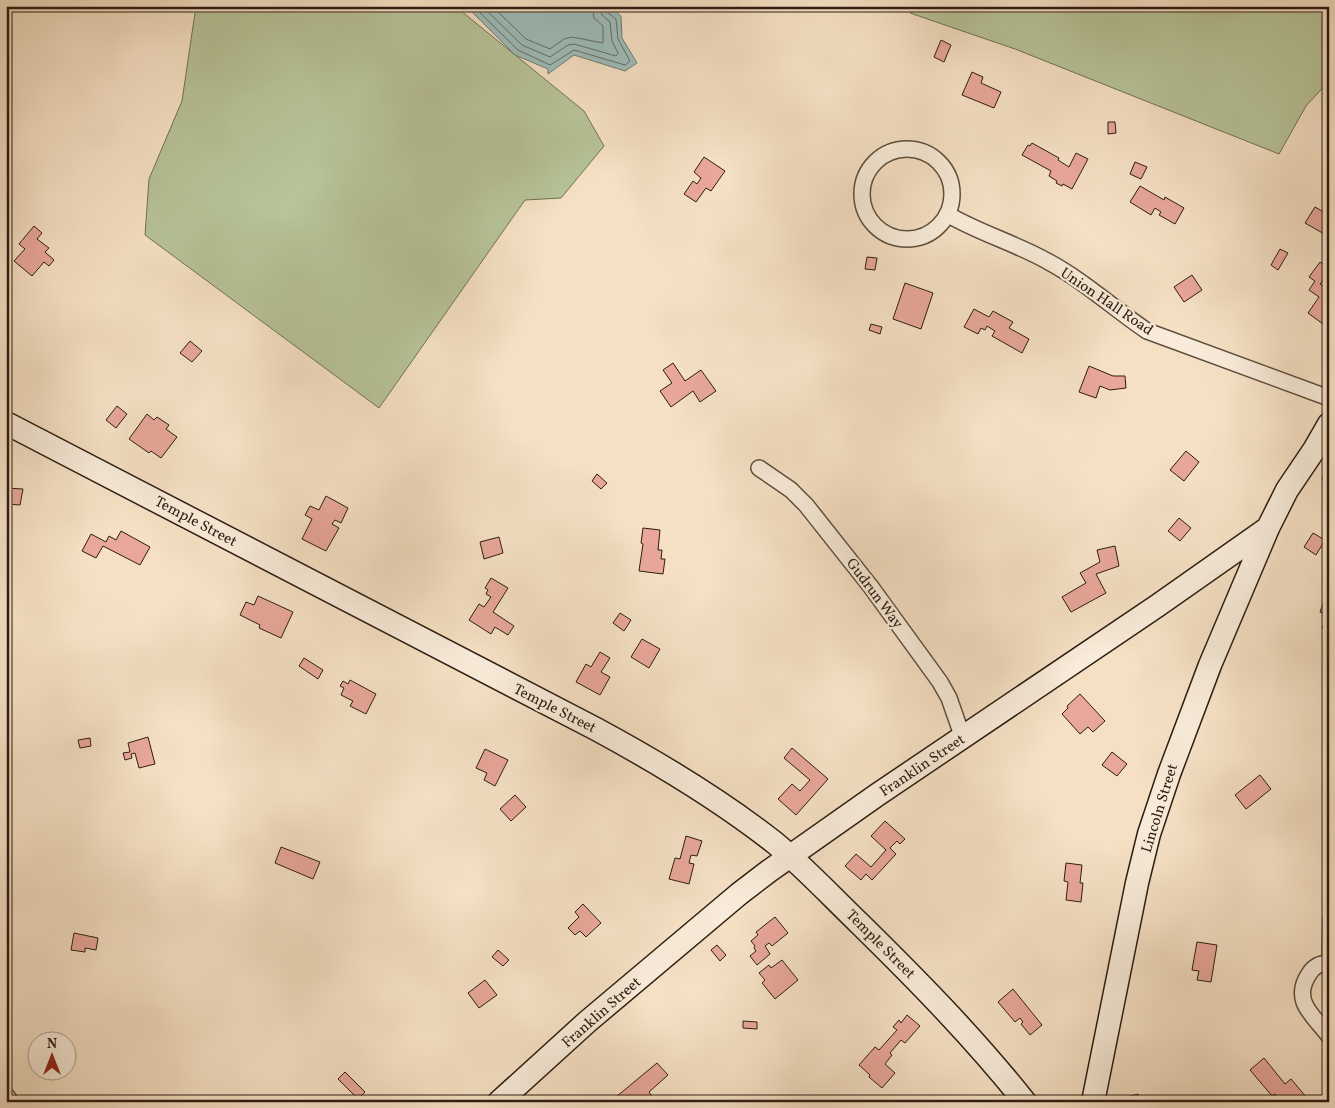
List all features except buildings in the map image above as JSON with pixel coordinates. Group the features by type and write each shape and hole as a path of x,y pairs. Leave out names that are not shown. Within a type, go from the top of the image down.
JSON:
{"main road":[{"name":"Temple Street","path":"6,423 624,744 712,797 790,856 935,999 981,1048 1025,1102"},
{"name":"Franklin Street","path":"499,1102 595,1016 738,894 790,856 1157,606 1268,528 1287,490 1329,424"},
{"name":"Lincoln Street","path":"1093,1102 1137,883 1155,815 1198,697 1268,528"}],"street":[{"path":"911,150 929,155 946,172 951,185 952,199 947,214 939,225 926,234 908,239 889,235 876,227 865,209 862,190 865,178 876,162 893,152 911,150"},
{"name":"Union Hall Road","path":"947,214 964,224 1029,252 1062,269 1093,290 1128,319 1147,331 1329,398"},
{"name":"Gudrun Way","path":"759,468 791,490 806,505 871,587 940,682 949,698 963,738"},
{"path":"1327,963 1317,965 1311,969 1302,992 1306,1010 1328,1034"},
{"path":"6,1095 10,1102"}],"lane":[{"path":"1327,963 1327,919 1329,916"}],"green space":[{"path":"196,6 455,6 584,111 604,146 561,198 525,200 379,408 145,235 149,179 182,101"},
{"path":"913,6 1329,6 1329,81 1306,106 1279,154 1015,49 910,13"}],"water":[{"path":"466,6 608,6 621,16 622,38 637,63 625,71 574,55 548,74 548,69 515,55"}]}
